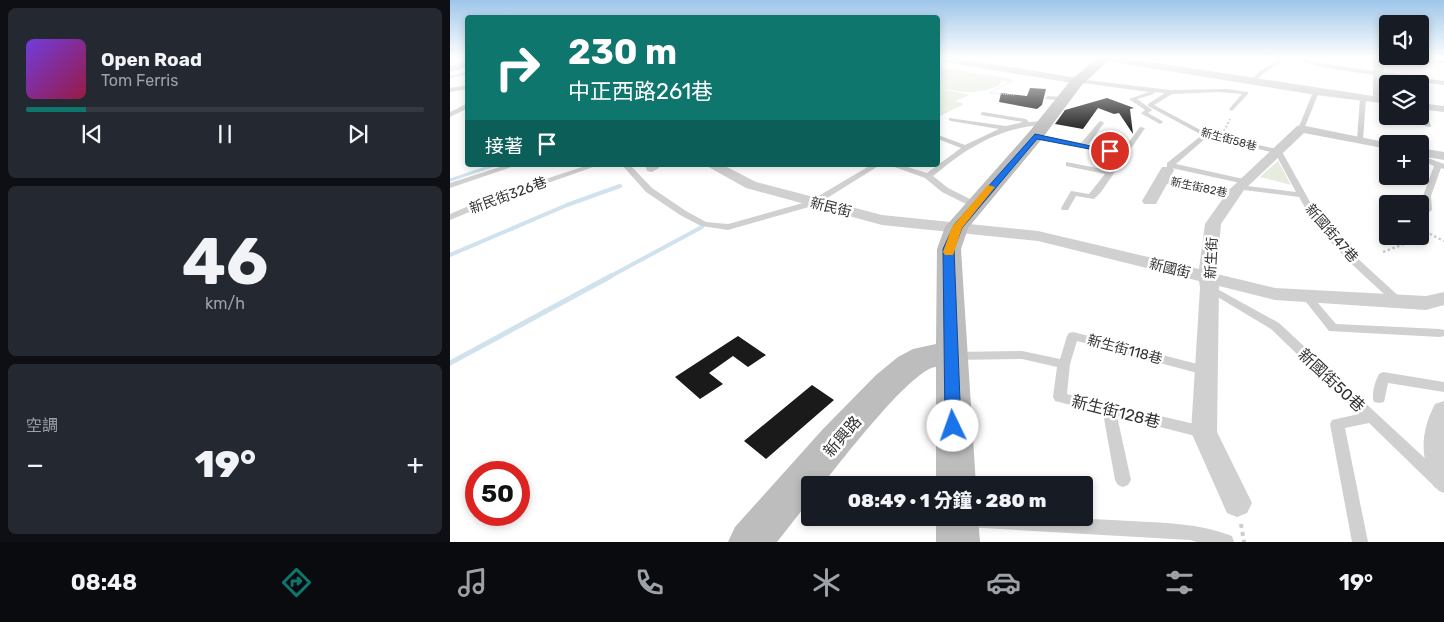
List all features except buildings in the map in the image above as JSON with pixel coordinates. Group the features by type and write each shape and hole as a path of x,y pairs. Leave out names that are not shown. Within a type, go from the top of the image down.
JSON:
{"main road":[{"path":"956,476 950,356 949,249 957,227 1056,99 1075,83"},
{"name":"新興路","path":"750,542 903,369 923,357 950,356"},
{"path":"957,526 958,542"}],"street":[{"path":"1265,83 1379,100"},
{"path":"1429,107 1444,109"},
{"path":"1300,129 1379,144"},
{"name":"新生街","path":"1237,503 1204,432 1208,283 1213,224 1239,188 1300,129"},
{"path":"1429,156 1442,163"},
{"name":"新民街","path":"716,167 751,184 813,203 882,220 957,227"},
{"name":"新生街82巷","path":"1150,202 1167,171 1239,188"},
{"name":"新國街","path":"957,227 1038,236 1208,283 1275,294 1399,302 1435,300"},
{"path":"1435,300 1444,312"},
{"path":"1444,411 1437,422 1436,461 1444,478"}],"lane":[{"path":"1097,83 1171,92"},
{"path":"1232,89 1237,83"},
{"path":"450,90 465,88"},
{"path":"1160,122 1144,113 1149,110 1132,99 1144,94 1171,92 1220,92 1232,89 1246,93 1232,109"},
{"name":"新生街58巷","path":"1171,92 1150,105 1206,135 1278,152"},
{"path":"1300,129 1316,92"},
{"path":"1360,140 1363,98"},
{"path":"450,115 465,107"},
{"path":"983,114 1036,127 1083,146 1124,154"},
{"path":"950,119 1006,128 1036,127"},
{"path":"1083,146 1101,123"},
{"path":"940,166 964,147 1006,128"},
{"path":"1065,208 1074,193 1091,197 1098,190 1142,128"},
{"path":"1167,171 1206,135"},
{"path":"940,138 964,147"},
{"name":"新國街47巷","path":"1278,152 1301,196 1341,248 1399,302"},
{"path":"1427,195 1442,163 1429,159"},
{"path":"1069,164 1110,172"},
{"path":"450,186 507,167"},
{"name":"新民街326巷","path":"450,216 589,167"},
{"path":"628,167 650,190 683,213 704,224 728,228 813,203 873,167"},
{"path":"899,167 928,176 945,190 975,205"},
{"path":"928,176 939,167"},
{"path":"1239,188 1301,196"},
{"name":"新國街50巷","path":"1208,283 1275,326 1444,486"},
{"path":"1307,297 1332,328 1440,333"},
{"name":"新生街118巷","path":"1064,364 1073,336 1205,370"},
{"path":"950,356 1022,355 1064,364"},
{"name":"新生街128巷","path":"1064,364 1060,397 1204,432"},
{"path":"1379,398 1383,377 1444,387"},
{"path":"1109,409 1123,480"},
{"path":"1360,542 1337,424 1372,417"},
{"path":"1090,526 1190,532 1226,542"}],"path":[{"path":"1007,83 990,93 1015,96"},
{"path":"1383,252 1430,234 1444,241"}],"shaded area":[{"path":"940,83 1000,83 993,88 978,91 964,92 942,89 969,95 955,101 964,104 940,116"},
{"path":"1278,161 1291,185 1260,177"}],"waterway":[{"path":"450,180 489,167"},
{"path":"450,255 567,205 620,186"},
{"path":"609,277 702,227"},
{"path":"450,363 611,276"}],"slow traffic":[{"path":"949,252 957,227 991,187"}],"route":[{"path":"953,426 949,249 957,227 1035,136 1110,151"}]}
